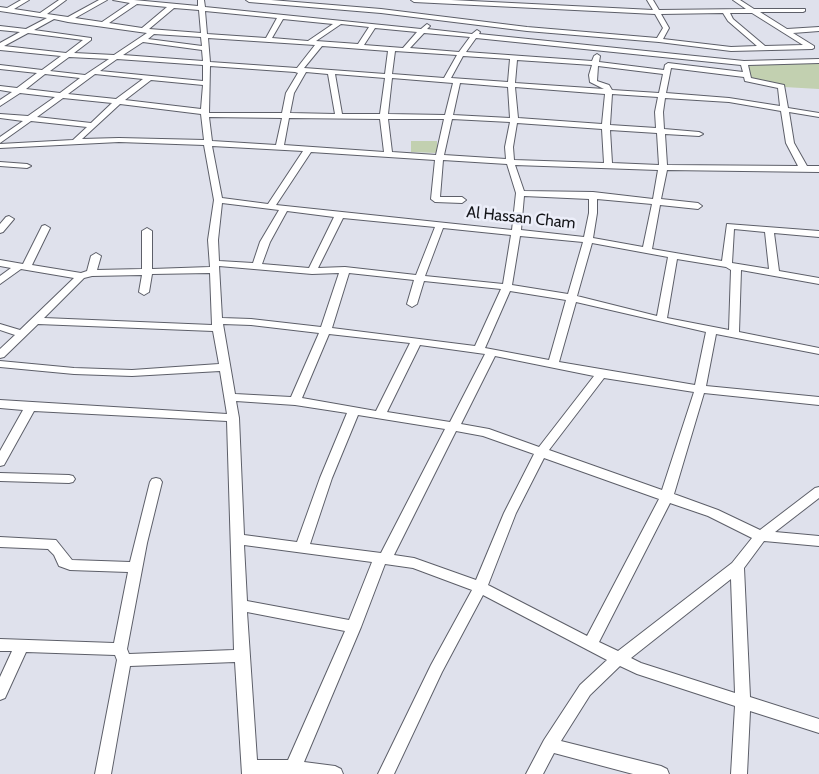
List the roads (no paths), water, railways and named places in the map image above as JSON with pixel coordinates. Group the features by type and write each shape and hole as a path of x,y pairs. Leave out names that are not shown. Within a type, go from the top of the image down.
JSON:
{"street":[{"path":"0,14 26,0"},
{"path":"41,14 63,0"},
{"path":"68,20 104,0"},
{"path":"116,0 744,63 819,62"},
{"path":"201,0 207,64 205,114 218,200 213,240 217,324 226,367 233,418 242,656 249,770 293,768 335,774"},
{"path":"249,0 381,11 481,24 659,40 731,49 816,49"},
{"path":"414,0 656,12 803,10"},
{"path":"650,0 666,28 659,40"},
{"path":"736,0 752,12 816,49"},
{"path":"102,25 136,2"},
{"path":"455,21 464,2"},
{"path":"143,31 173,6"},
{"path":"0,9 143,31 205,37 392,48 747,75"},
{"path":"726,12 730,20 763,48"},
{"path":"268,40 281,16"},
{"path":"0,47 53,17"},
{"path":"405,49 436,19"},
{"path":"309,43 340,22"},
{"path":"446,81 481,24"},
{"path":"360,46 374,25"},
{"path":"0,28 89,39 0,104"},
{"path":"785,31 819,29"},
{"path":"0,141 89,74 153,32"},
{"path":"599,36 596,64 592,76 594,82 606,87 609,91 606,126 608,165"},
{"path":"143,40 205,48"},
{"path":"280,147 290,93 301,71 320,44"},
{"path":"0,47 67,55 729,100 819,114"},
{"path":"388,153 384,116 392,48"},
{"path":"647,250 663,167 659,112 669,56"},
{"path":"293,768 382,559 447,435 454,426 485,351 507,287 516,233 520,193 510,162 509,147 514,120 511,85 514,58"},
{"path":"744,63 748,79 781,88 790,144 804,169"},
{"path":"0,67 206,83"},
{"path":"331,73 339,117"},
{"path":"76,141 119,101 148,79"},
{"path":"457,81 440,153 441,158 435,199 462,200"},
{"path":"0,88 119,101 205,114 285,117 449,117 606,126 699,134"},
{"path":"0,116 92,125"},
{"path":"0,146 76,141 208,143 510,162 663,167 819,169"},
{"path":"271,206 309,149"},
{"path":"0,164 27,166"},
{"path":"520,193 593,195 698,206"},
{"path":"553,364 570,298 588,240 593,213 593,195"},
{"name":"Al Hassan Cham","path":"218,200 340,215 588,240 819,281"},
{"path":"257,266 265,242 284,208"},
{"path":"312,271 340,215"},
{"path":"0,230 9,219"},
{"path":"412,304 440,225"},
{"path":"734,335 737,271 736,268 727,264 730,226 819,234"},
{"path":"0,281 23,267 45,228"},
{"path":"769,230 774,273"},
{"path":"144,292 147,272 147,231"},
{"path":"661,320 673,254"},
{"path":"0,355 86,275 96,256"},
{"path":"0,263 86,275 213,266 257,266 312,271 345,270 507,287 570,298 661,320 819,351"},
{"path":"295,401 325,332 345,270"},
{"path":"37,321 217,324 251,322 325,332 417,341 485,351 601,374 700,389 819,401"},
{"path":"0,328 23,334"},
{"path":"592,643 667,496 700,389 711,330"},
{"path":"380,415 417,341"},
{"path":"0,364 74,371 132,373 226,367"},
{"path":"386,774 436,669 480,587 510,513 541,452 601,374"},
{"path":"230,397 295,401 484,432 713,513 761,536 819,541"},
{"path":"0,404 30,408 233,418"},
{"path":"0,462 30,408"},
{"path":"302,546 354,410"},
{"path":"0,477 69,479"},
{"path":"103,774 135,567 156,482"},
{"path":"534,774 550,744 584,690 618,659 737,567 761,536 819,491"},
{"path":"238,539 302,546 414,563 480,587 592,643 637,668 819,726"},
{"path":"0,542 51,544 59,552 64,562 70,565 135,567"},
{"path":"737,567 743,702 739,774"},
{"path":"241,605 354,627"},
{"path":"0,645 22,645 122,654 242,656"},
{"path":"0,693 22,645"},
{"path":"550,744 660,774"}]}
